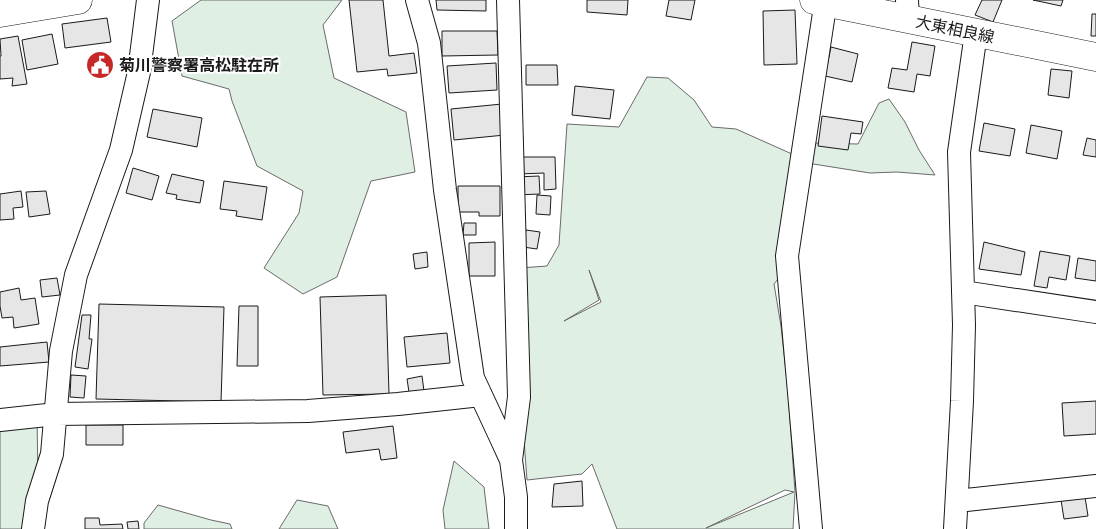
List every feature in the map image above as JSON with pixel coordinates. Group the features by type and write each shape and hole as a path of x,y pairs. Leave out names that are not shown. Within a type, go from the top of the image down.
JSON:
{"main road":[{"path":"0,13 78,0"},
{"name":"大東相良線","path":"822,1 908,10 976,33 1096,57"}],"street":[{"path":"33,529 37,501 52,454 62,351 76,275 121,150 139,72 148,0"},
{"path":"417,0 429,43 445,190 473,378 511,460"},
{"path":"508,0 519,397 511,460 516,497 516,529"},
{"path":"811,529 787,256 822,1"},
{"path":"955,529 964,325 959,152 976,33"},
{"path":"962,292 1096,312"},
{"path":"0,420 56,414 308,411 481,395"},
{"path":"957,501 1096,486"}],"green space":[{"path":"201,0 342,0 323,25 334,78 406,112 415,172 371,181 337,277 303,294 264,268 299,213 303,191 257,166 229,89 182,76 172,21"},
{"path":"647,77 668,78 694,100 712,127 736,129 792,154 778,279 774,284 788,391 795,492 793,529 617,529 592,464 582,474 527,480 523,427 520,268 547,266 559,245 567,124 619,127","holes":["589,270 601,302 564,321 599,300","785,490 794,492 706,528"]},
{"path":"889,99 905,122 919,150 935,175 897,172 870,173 807,163 814,143 858,144 879,103"},
{"path":"37,416 38,481 33,529 0,529 0,420"},
{"path":"454,461 484,487 489,529 445,529 443,510"},
{"path":"297,500 328,506 338,529 279,529"},
{"path":"158,505 230,524 232,529 144,529 144,523"}],"building":[{"path":"349,0 383,0 389,56 414,53 417,73 388,76 387,69 357,72"},
{"path":"436,0 486,0 486,11 437,10"},
{"path":"587,0 628,0 627,15 587,12"},
{"path":"669,0 695,0 691,20 666,16"},
{"path":"982,0 1002,0 993,22 975,15"},
{"path":"1033,0 1063,0 1061,6"},
{"path":"795,10 797,64 764,65 763,11"},
{"path":"1092,14 1096,14 1096,36 1091,36"},
{"path":"107,18 111,42 65,48 62,24"},
{"path":"442,31 497,31 498,55 442,56"},
{"path":"52,34 58,64 27,70 22,40"},
{"path":"18,36 27,84 12,86 13,78 0,79 0,39"},
{"path":"912,42 935,46 930,76 917,74 914,92 888,88 892,68 907,70"},
{"path":"831,47 858,54 852,82 825,76"},
{"path":"496,63 497,90 449,93 447,66"},
{"path":"526,65 557,65 558,85 526,85"},
{"path":"1051,69 1072,71 1069,98 1048,95"},
{"path":"575,86 614,90 610,119 572,115"},
{"path":"502,104 505,135 454,140 451,109"},
{"path":"153,109 202,118 197,147 147,137"},
{"path":"822,116 863,122 861,134 851,133 848,150 818,146"},
{"path":"984,123 1015,129 1010,156 979,151"},
{"path":"1031,125 1062,131 1057,159 1026,153"},
{"path":"1087,138 1096,140 1096,157 1083,155"},
{"path":"519,157 555,157 556,189 544,190 544,173 519,174"},
{"path":"133,168 159,176 152,200 126,193"},
{"path":"172,174 204,181 200,203 176,199 177,195 166,193"},
{"path":"539,176 540,194 516,195 516,177"},
{"path":"224,181 267,187 262,220 236,216 237,211 220,209"},
{"path":"458,186 500,186 500,216 479,216 479,212 458,212"},
{"path":"21,191 23,207 13,208 14,219 0,220 0,194"},
{"path":"46,191 50,214 29,217 26,192"},
{"path":"537,195 551,196 550,215 536,214"},
{"path":"464,223 476,223 476,235 463,235"},
{"path":"526,230 540,232 537,249 523,247"},
{"path":"495,242 495,276 469,276 469,243"},
{"path":"984,242 1025,252 1021,275 979,269"},
{"path":"1040,251 1070,256 1066,280 1049,277 1047,288 1034,286"},
{"path":"427,252 428,267 415,269 413,254"},
{"path":"1078,258 1096,261 1096,281 1075,278"},
{"path":"57,278 60,295 42,297 40,280"},
{"path":"19,288 21,300 35,298 39,324 14,328 13,317 2,318 0,292"},
{"path":"386,295 389,394 323,395 320,297"},
{"path":"99,304 224,307 221,402 96,399"},
{"path":"239,306 258,306 258,366 237,366"},
{"path":"82,315 91,315 89,339 92,339 88,369 75,367"},
{"path":"447,333 450,363 407,367 404,337"},
{"path":"47,342 49,362 0,366 0,347"},
{"path":"71,375 86,376 84,398 70,397"},
{"path":"422,376 424,391 409,392 407,379"},
{"path":"1096,401 1096,434 1064,436 1062,403"},
{"path":"86,425 123,425 123,445 86,445"},
{"path":"393,426 397,458 381,460 379,449 346,453 343,432"},
{"path":"582,481 583,506 552,507 554,484"},
{"path":"1085,497 1088,516 1064,519 1061,500"},
{"path":"85,518 99,518 100,525 122,524 123,529 85,529"},
{"path":"138,521 139,529 128,529 127,522"}],"place":[{"name":"菊川警察署高松駐在所","path":"100,65"}]}
